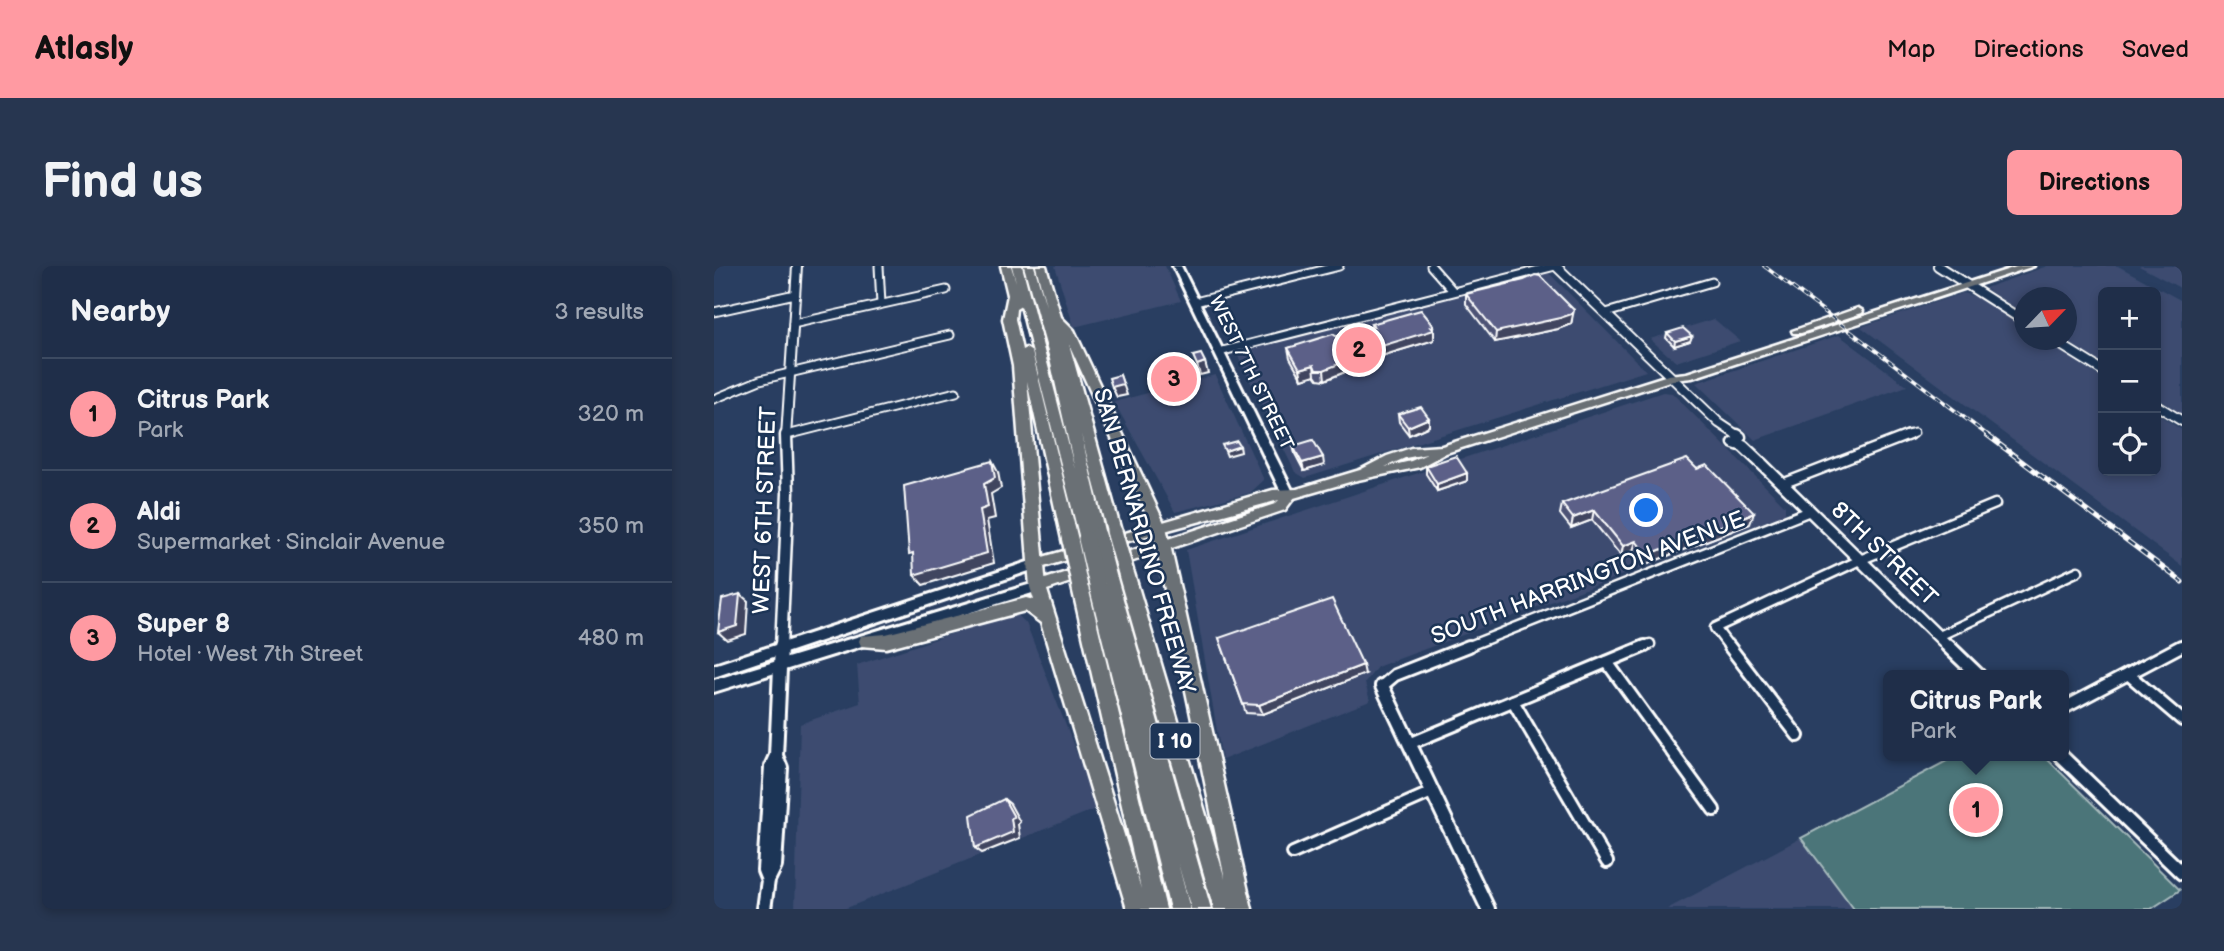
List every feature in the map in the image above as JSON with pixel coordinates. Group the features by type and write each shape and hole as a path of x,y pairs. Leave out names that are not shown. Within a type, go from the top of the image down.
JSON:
{"highway":[{"name":"SAN BERNARDINO FREEWAY","path":"1006,266 1035,394 1085,539 1203,835 1224,909"},
{"path":"1017,266 1085,539 1103,581 1202,909"},
{"path":"1029,266 1056,359 1085,539"},
{"name":"SAN BERNARDINO FREEWAY","path":"1041,266 1114,531 1103,581 1107,696 1156,909"},
{"path":"1013,296 1009,319 1019,366 1034,565 1038,587 1137,909"},
{"path":"1055,318 1068,330 1159,527 1242,909"},
{"path":"1035,394 1040,354"},
{"path":"1056,359 1080,404"},
{"path":"1103,581 1180,909"},
{"path":"867,641 886,641 1026,604 1036,608 1046,618"},
{"path":"1107,696 1180,909"},
{"path":"1203,835 1212,909"}],"main road":[{"name":"WEST 7TH STREET","path":"1177,266 1289,496"},
{"path":"714,671 1034,565 1159,527 1273,495 1289,496 1364,474 1384,474 1433,458 1442,450 1672,377 1688,376 1761,353 1839,322 1969,286 2016,266"},
{"path":"1672,377 1680,368 1816,324 1858,321 1868,313 1959,279 2029,266"},
{"path":"1761,353 1760,347 1808,331 1816,324"},
{"path":"1726,364 1737,355 1747,352 1749,346"},
{"path":"714,686 867,641 1164,547 1280,507 1289,496"}],"street":[{"name":"WEST 6TH STREET","path":"764,909 768,880 775,866 781,768 776,756 788,493 787,435 797,266"},
{"path":"1195,302 1339,266"},
{"path":"1431,266 1453,291"},
{"path":"1219,352 1556,266 1672,377"},
{"path":"1938,266 2014,314"},
{"path":"881,267 881,304"},
{"path":"1606,313 1712,282"},
{"path":"793,324 946,290"},
{"path":"714,312 795,294"},
{"path":"714,399 760,380 950,335"},
{"path":"2069,350 2098,368"},
{"name":"8TH STREET","path":"1672,377 1719,423 1719,428 1737,440 1973,670"},
{"path":"787,435 956,392"},
{"path":"2161,408 2182,422"},
{"path":"1782,484 1914,433"},
{"path":"1798,736 1715,628 1860,560 1995,503"},
{"name":"SOUTH HARRINGTON AVENUE","path":"1382,686 1395,675 1810,512"},
{"path":"1939,636 2078,571"},
{"path":"1409,744 1650,644"},
{"path":"2069,705 2181,646"},
{"path":"1607,662 1714,810"},
{"path":"2128,674 2182,720"},
{"path":"1382,686 1488,909"},
{"path":"1513,701 1607,862"},
{"path":"2066,761 2182,873"},
{"path":"1293,853 1432,792"}],"shaded area":[{"path":"1055,266 1165,266 1181,301 1074,327"},
{"path":"2047,266 2118,266 2156,287 2098,287 2098,361 2077,348 2077,287 2014,287 2014,307 1985,288"},
{"path":"2139,266 2182,266 2182,289"},
{"path":"1547,271 1646,371 1305,478 1295,472 1237,354"},
{"path":"2161,290 2182,301 2182,414 2161,400"},
{"path":"1963,293 1976,297 2014,322 2014,350 2058,350 2098,376 2098,476 2161,476 2161,416 2182,430 2182,566 1861,327"},
{"path":"1714,319 1740,341 1676,362 1650,339"},
{"path":"1839,335 1907,386 1755,440 1696,383"},
{"path":"1215,375 1264,480 1250,493 1175,512 1114,402"},
{"path":"1663,392 1672,393 1785,506 1785,514 1377,667 1365,683 1370,701 1222,760 1186,550"},
{"path":"1015,613 1026,623 1098,808 844,909 795,909 800,724 860,703 857,665"},
{"path":"1801,838 1854,909 1667,909"}],"green space":[{"path":"1947,761 2049,761 2180,890 2151,909 1854,909 1801,838"}],"building":[{"path":"1535,275 1540,276 1574,310 1572,314 1496,332 1466,294 1524,280"},
{"path":"1421,310 1434,326 1431,327 1434,330 1342,358 1344,362 1324,370 1316,370 1314,365 1300,369 1288,348 1333,334 1337,337 1374,327 1371,324"},
{"path":"1683,328 1692,336 1675,341 1667,333"},
{"path":"1201,354 1205,362 1197,365 1193,356"},
{"path":"1120,375 1123,384 1112,387 1109,378"},
{"path":"1421,407 1429,418 1408,427 1398,414"},
{"path":"1313,440 1323,457 1302,463 1293,446"},
{"path":"1237,441 1240,446 1225,451 1222,445"},
{"path":"1456,456 1467,473 1437,484 1426,466"},
{"path":"1687,459 1697,469 1707,465 1754,513 1647,555 1636,541 1623,546 1594,510 1573,518 1562,504"},
{"path":"992,461 995,478 984,484 988,507 980,510 987,553 914,575 913,553 909,554 904,486"},
{"path":"740,594 737,626 718,632 722,599"},
{"path":"1332,599 1363,665 1259,705 1243,704 1219,638"},
{"path":"1004,799 1014,817 1011,818 1013,832 975,848 971,815"}],"railway":[{"path":"1764,266 1990,437"},
{"path":"1987,435 2182,582"}],"place":[{"name":"Aldi","path":"1359,350"},
{"name":"Super 8","path":"1174,379"},
{"name":"Citrus Park","path":"1976,810"}]}
